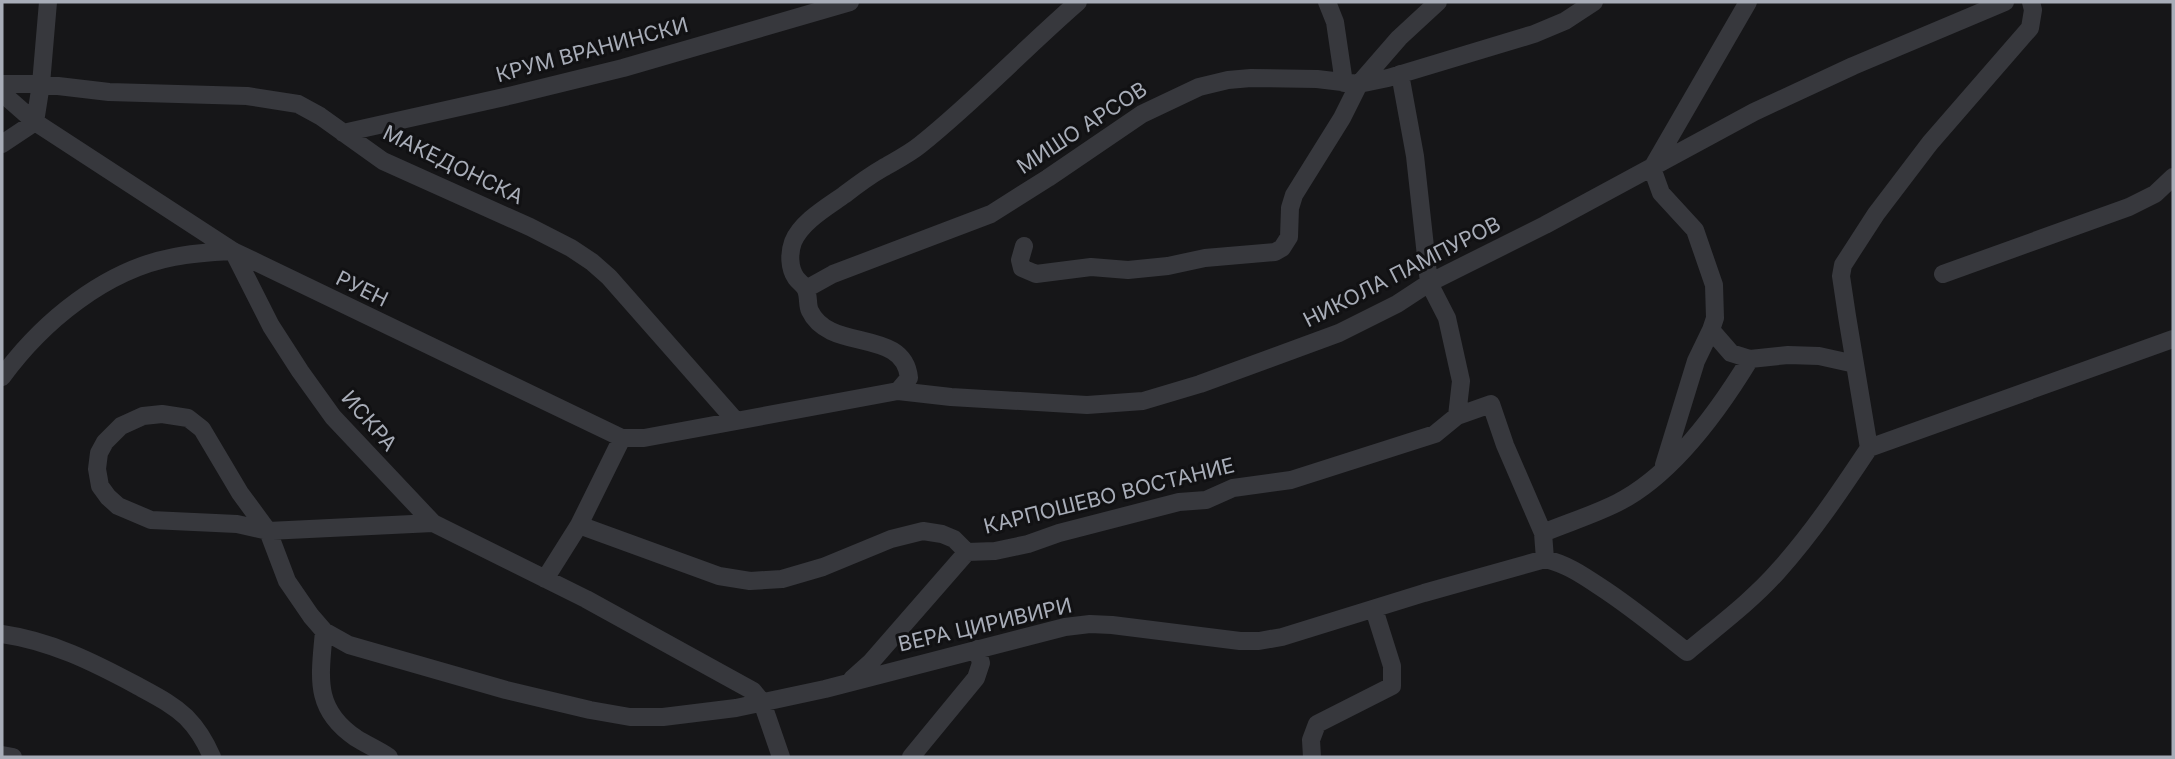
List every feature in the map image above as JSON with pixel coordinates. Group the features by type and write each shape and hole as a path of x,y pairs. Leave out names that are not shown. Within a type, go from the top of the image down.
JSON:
{"street":[{"path":"2,144 36,122 48,2"},
{"name":"КРУМ ВРАНИНСКИ","path":"343,133 622,68 850,2"},
{"path":"898,391 909,378 904,360 881,345 848,339 832,332 810,311 806,289 794,275 790,258 794,238 807,223 868,177 918,147 1078,2"},
{"path":"1327,2 1352,83"},
{"path":"1024,246 1020,260 1022,268 1036,274 1091,267 1128,270 1168,267 1205,258 1275,252 1282,248 1289,237 1290,208 1294,195 1342,118 1352,83 1438,2"},
{"name":"МИШО АРСОВ","path":"806,289 833,274 991,214 1142,114 1199,87 1251,78 1317,79 1352,83 1401,74 1534,34 1565,21 1594,2"},
{"path":"1664,469 1696,361 1715,318 1714,285 1695,230 1661,193 1652,168 1748,2"},
{"name":"НИКОЛА ПАМПУРОВ","path":"735,420 898,391 1087,405 1143,401 1213,379 1339,333 1754,112 1853,65 2005,2"},
{"path":"1869,448 1842,276 1843,265 1860,235 1930,143 2030,28 2031,2"},
{"path":"1401,74 1415,156 1429,284 1447,318 1461,381 1457,416"},
{"name":"МАКЕДОНСКА","path":"2,84 41,84 109,92 247,96 298,104 320,116 383,161 530,227 592,262 609,277 735,420"},
{"name":"РУЕН","path":"2,93 36,122 233,251 622,438 644,438 735,420"},
{"path":"1943,274 2129,207 2155,194 2173,177"},
{"path":"2,377 41,331 65,311 121,275 172,257 233,251"},
{"name":"ИСКРА","path":"233,251 271,326 300,371 334,417 433,523 586,599 732,678 753,691 762,702"},
{"path":"1711,330 1731,354 1750,359 1788,355 1819,356 1855,364"},
{"path":"1750,359 1726,398 1684,448 1650,482 1618,502 1543,533 1545,559 1561,562 1634,609 1687,652 1731,616 1778,571 1829,507 1869,448 2173,339"},
{"name":"КАРПОШЕВО ВОСТАНИЕ","path":"579,525 719,576 750,581 782,579 813,570 891,539 923,531 954,539 967,552 995,551 1179,502 1206,500 1233,488 1291,480 1435,434 1457,416 1491,404 1505,445 1543,533"},
{"path":"389,757 333,720 326,707 321,680 324,631 287,581 268,531 240,493 202,429 188,418 152,414 143,416 121,426 99,453 97,469 100,486 118,506 151,520 237,524 268,531 433,523"},
{"path":"545,579 579,525 622,438"},
{"path":"849,682 871,662 967,552"},
{"name":"ВЕРА ЦИРИВИРИ","path":"324,631 349,645 506,690 630,717 663,717 762,702 1045,630 1090,624 1240,641 1282,637 1545,559"},
{"path":"1312,757 1311,740 1317,724 1392,686 1392,666 1374,609"},
{"path":"2,634 49,644 95,663 172,705 189,719 212,757"},
{"path":"911,757 976,678 981,663 977,649"},
{"path":"762,702 781,757"},
{"path":"2,755 13,757"}]}
